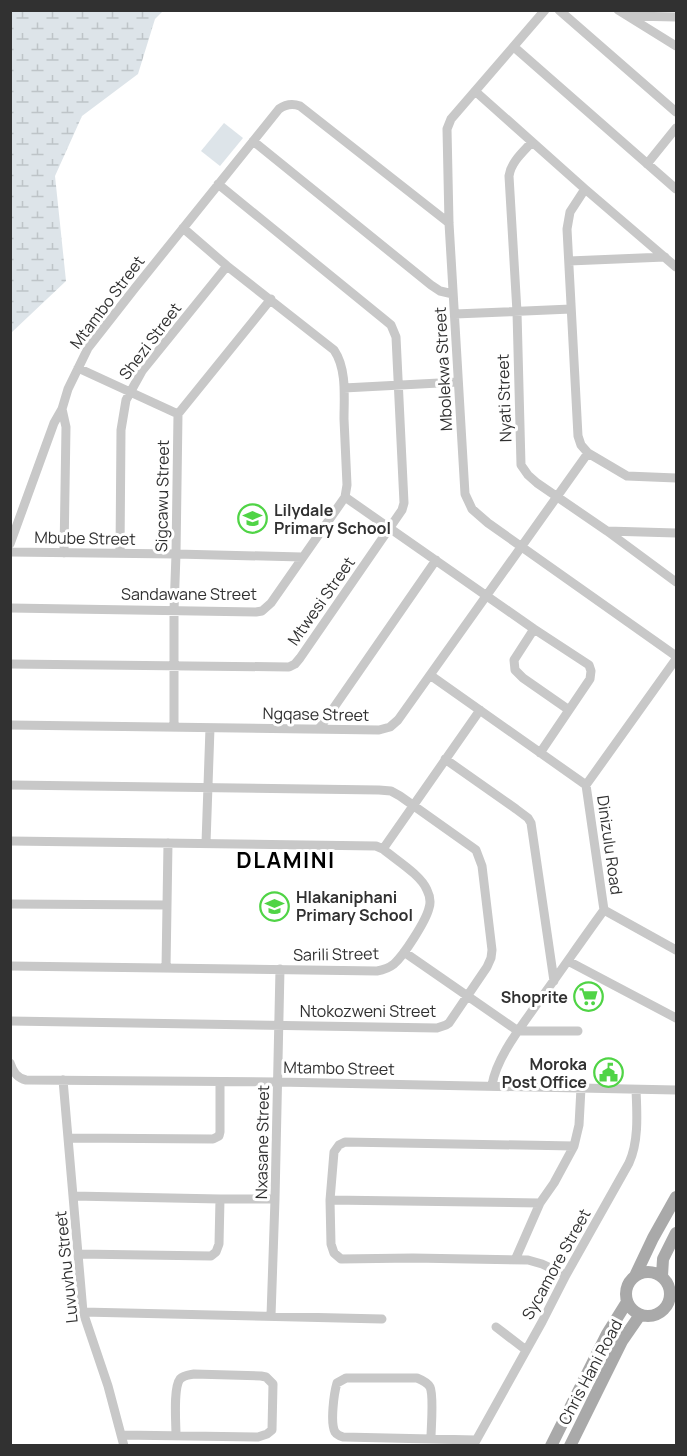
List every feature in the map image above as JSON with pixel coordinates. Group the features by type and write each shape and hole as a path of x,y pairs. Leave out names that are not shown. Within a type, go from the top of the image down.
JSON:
{"main road":[{"path":"635,1276 676,1197"},
{"path":"669,1284 656,1273 641,1272 635,1276 630,1280 626,1296 633,1311 648,1317 662,1312 667,1306 670,1292 669,1284 663,1259 676,1233"},
{"name":"Chris Hani Road","path":"551,1446 626,1296"},
{"path":"662,1312 676,1313"},
{"name":"Chris Hani Road","path":"570,1446 622,1341 640,1315"}],"street":[{"name":"Mbolekwa Street","path":"545,10 451,119 447,129 449,223 464,480 468,502 480,516 676,657"},
{"path":"559,10 676,112"},
{"path":"618,10 676,46"},
{"path":"627,16 676,17"},
{"path":"655,33 662,17"},
{"path":"514,47 676,189"},
{"path":"475,91 676,267"},
{"name":"Mtambo Street","path":"10,544 54,423 88,348 279,109 285,105 300,105 449,223"},
{"path":"647,164 676,128"},
{"path":"253,141 431,285 440,291 453,294"},
{"name":"Nyati Street","path":"532,142 513,164 509,176 517,312 522,465 528,475 676,582"},
{"name":"Mtwesi Street","path":"10,664 289,667 295,664 402,510 404,503 396,337 391,325 218,184"},
{"path":"585,189 570,212 567,229 578,436 581,445 588,453 627,476 676,478"},
{"path":"183,228 227,266 334,350 340,361 344,388 347,485 345,497 589,665 590,679 540,753"},
{"path":"569,261 665,257"},
{"name":"Shezi Street","path":"120,553 121,430 124,408 142,371 227,266"},
{"path":"78,368 178,414 271,299"},
{"path":"455,314 572,309"},
{"path":"344,388 458,382"},
{"path":"62,408 66,427 64,553"},
{"name":"Sigcawu Street","path":"174,727 178,414"},
{"name":"Ngqase Street","path":"10,725 379,730 390,727 398,720 588,453"},
{"name":"Sandawane Street","path":"10,608 262,611 271,603 345,497"},
{"path":"607,531 676,533"},
{"name":"Mbube Street","path":"10,552 302,557"},
{"path":"319,729 436,560"},
{"path":"534,629 514,660 515,670 569,710"},
{"path":"586,785 676,657"},
{"name":"Dinizulu Road","path":"430,675 586,785 604,910 676,950"},
{"path":"10,841 376,846 383,849 480,710"},
{"path":"206,843 210,728"},
{"path":"445,759 516,809 531,823 554,981"},
{"name":"Ntokozweni Street","path":"10,785 391,791 476,849 480,859 492,955 487,967 449,1023 442,1027 10,1021"},
{"path":"166,968 168,843"},
{"name":"Sarili Street","path":"10,966 377,971 394,964 404,952 427,915 430,906 430,897 422,881 383,849"},
{"path":"10,904 166,905"},
{"path":"492,1085 498,1064 518,1031 604,910"},
{"path":"404,952 518,1031 578,1031"},
{"path":"568,961 676,1018"},
{"name":"Nxasane Street","path":"271,1316 276,1198 280,969"},
{"name":"Mtambo Street","path":"10,1063 14,1073 23,1080 492,1085 676,1090"},
{"name":"Luvuvhu Street","path":"63,1080 83,1312 108,1386 124,1446"},
{"path":"69,1138 213,1139 219,1136 220,1132 220,1082"},
{"path":"515,1260 540,1203 574,1146 579,1125 581,1089"},
{"name":"Sycamore Street","path":"475,1443 632,1157 636,1127 636,1090"},
{"path":"566,1275 528,1260 413,1258 347,1260 337,1257 331,1244 330,1200 334,1152 339,1145 345,1142 574,1146"},
{"path":"73,1196 276,1198"},
{"path":"78,1254 211,1256 216,1252 219,1244 220,1199"},
{"path":"330,1200 540,1203"},
{"path":"83,1312 382,1319"},
{"path":"496,1327 526,1350"},
{"path":"122,1435 258,1437 267,1434 272,1430 273,1384 266,1377 261,1376 194,1374 184,1376 179,1380 176,1390 176,1435"},
{"path":"431,1438 431,1391 423,1380 417,1378 346,1378 337,1383 333,1400 333,1426 340,1436 431,1438 475,1443"}],"green space":[{"path":"11,10 163,11 155,19 138,74 82,116 55,176 66,281 11,333"},
{"path":"224,123 243,138 220,166 201,151"}],"place":[{"name":"Lilydale Primary School","path":"253,519"},
{"name":"Hlakaniphani Primary School","path":"275,906"},
{"name":"Shoprite","path":"589,997"},
{"name":"Moroka Post Office","path":"608,1073"}],"district":[{"name":"DLAMINI","path":"286,860"}]}
